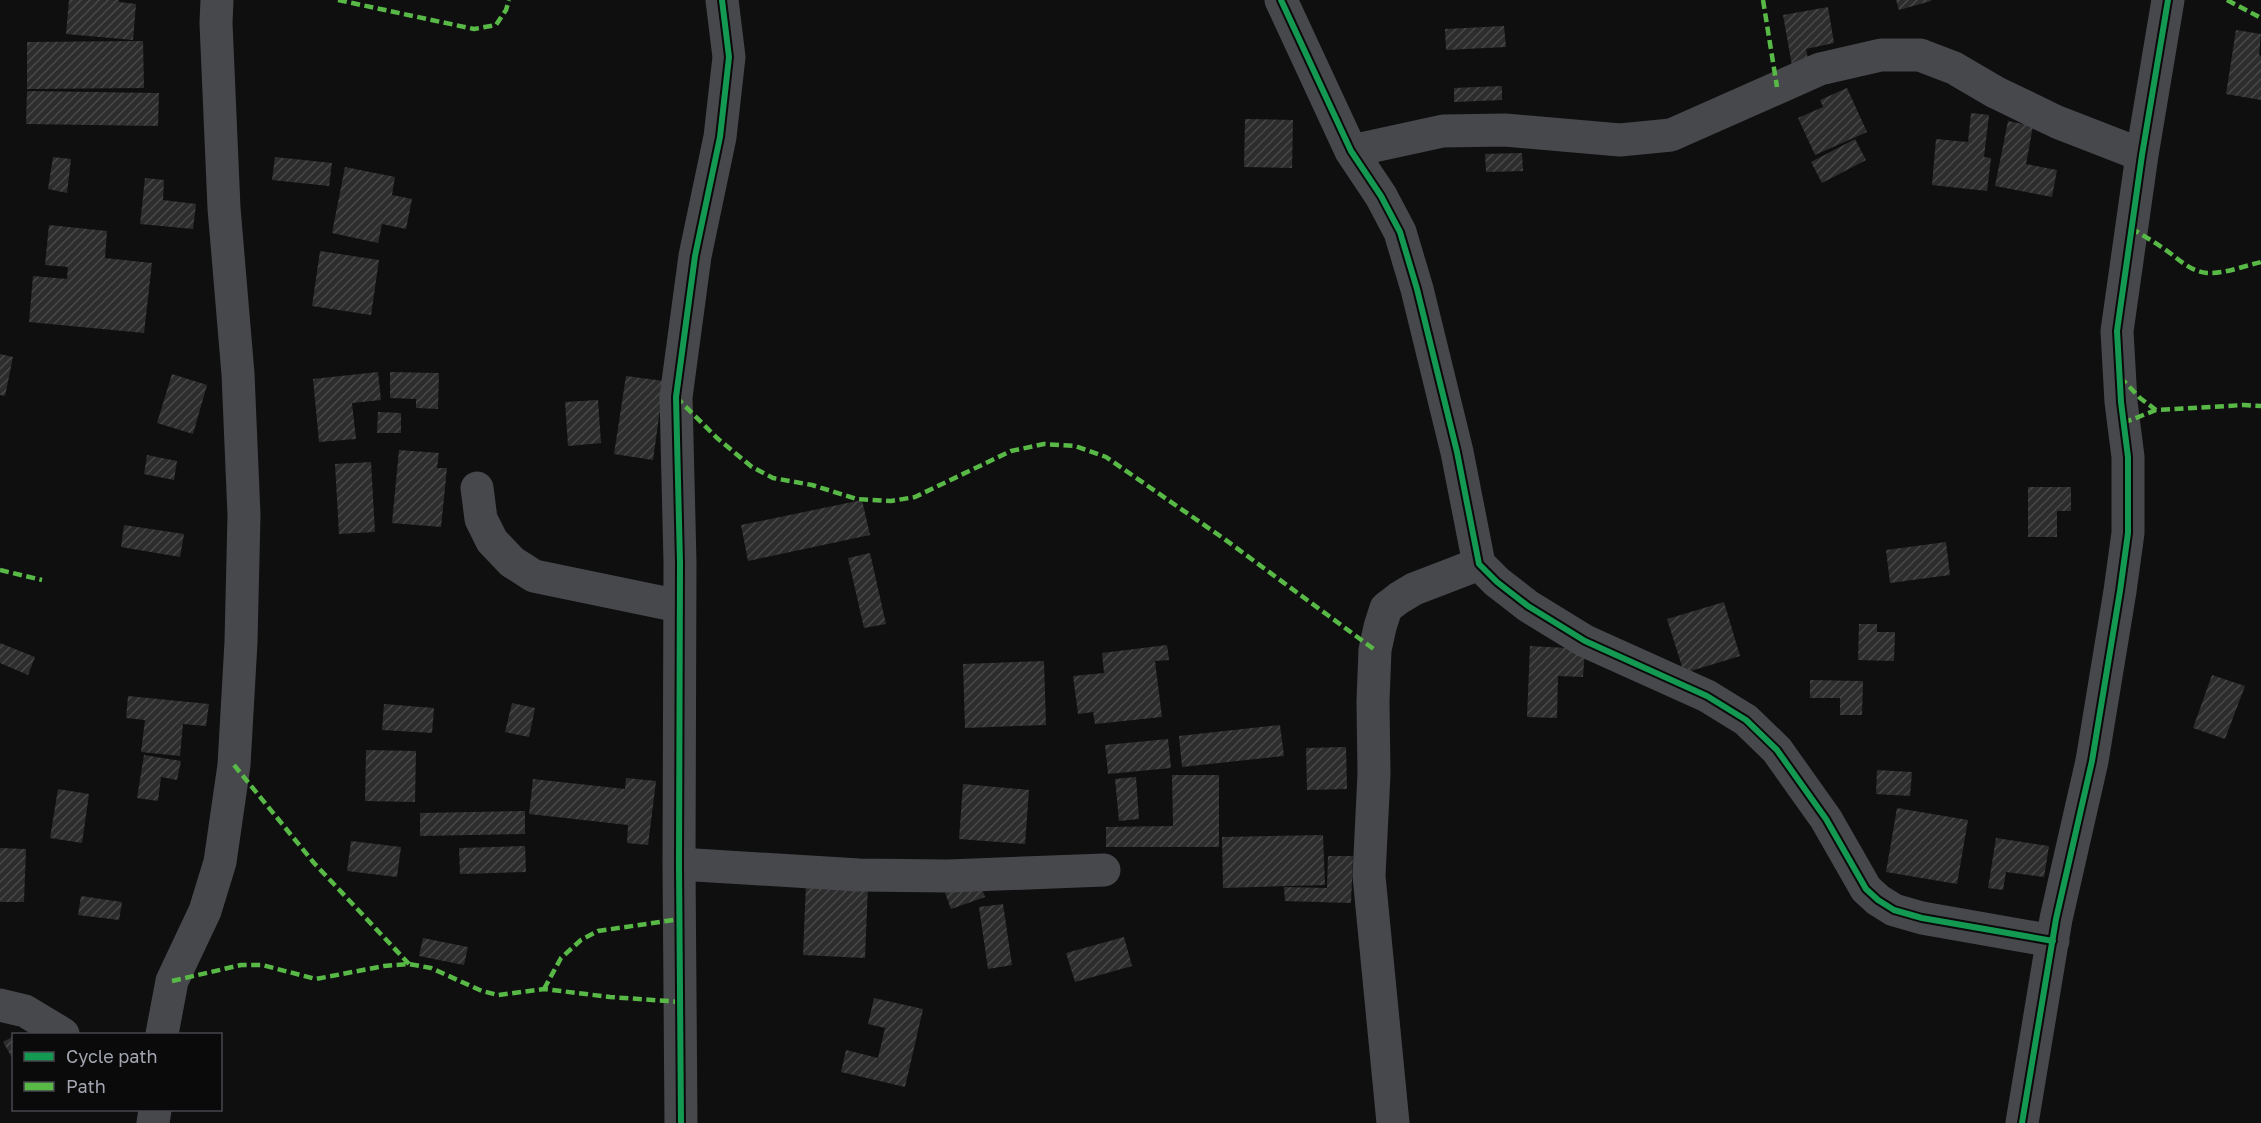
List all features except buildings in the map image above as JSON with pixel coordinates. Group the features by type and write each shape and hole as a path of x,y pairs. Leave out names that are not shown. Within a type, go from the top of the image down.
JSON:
{"street":[{"path":"162,1033 172,981 205,911 219,862 234,765 241,642 244,515 238,374 224,208 217,0"},
{"path":"681,1123 676,397 695,256 720,137 729,57 722,0"},
{"path":"1281,0 1351,151 1381,196 1400,232 1417,289 1457,452 1479,564 1497,582 1528,606 1585,642 1707,696 1746,720 1777,750 1826,819 1866,889 1878,900 1894,910 1922,918 2053,941"},
{"path":"2022,1123 2053,941 2092,761 2128,533 2128,457 2121,402 2117,331 2142,155 2168,0"},
{"path":"1351,151 1443,131 1504,130 1620,140 1671,135 1820,69 1881,55 1920,55 1954,68 1995,92 2057,122 2142,155"},
{"path":"477,488 481,519 492,541 512,562 534,576 679,606"},
{"path":"1393,1123 1370,876 1376,650 1386,608 1414,589 1479,564"},
{"path":"679,864 859,876 948,876 1104,870"},
{"path":"0,1005 25,1011 60,1033"}],"marked path":[{"path":"338,0 474,29 496,25 506,10 509,0"},
{"path":"1763,0 1777,87"},
{"path":"2227,0 2261,18"},
{"path":"2131,228 2188,267 2200,272 2220,272 2261,262"},
{"path":"2120,377 2140,398 2156,410"},
{"path":"676,397 717,438 752,467 773,478 812,485 857,499 891,501 915,497 1011,451 1044,444 1075,446 1106,457 1223,538 1375,650"},
{"path":"2123,423 2156,410 2261,406"},
{"path":"0,570 42,580"},
{"path":"234,765 314,863 409,964"},
{"path":"544,989 561,958 581,940 598,931 680,919"},
{"path":"172,981 241,965 262,965 316,979 384,966 409,964 431,968 482,991 498,995 544,989 682,1002"}],"cycle path":[{"path":"681,1123 680,563 676,397 695,256 720,137 729,57 722,0"},
{"path":"1281,0 1351,151 1381,196 1400,232 1417,289 1457,452 1479,564 1497,582 1528,606 1585,641 1707,696 1746,720 1777,750 1826,819 1866,889 1878,900 1894,910 1922,918 2053,941"},
{"path":"2022,1123 2056,919 2092,761 2128,533 2128,457 2121,402 2117,331 2142,155 2168,0"}]}
